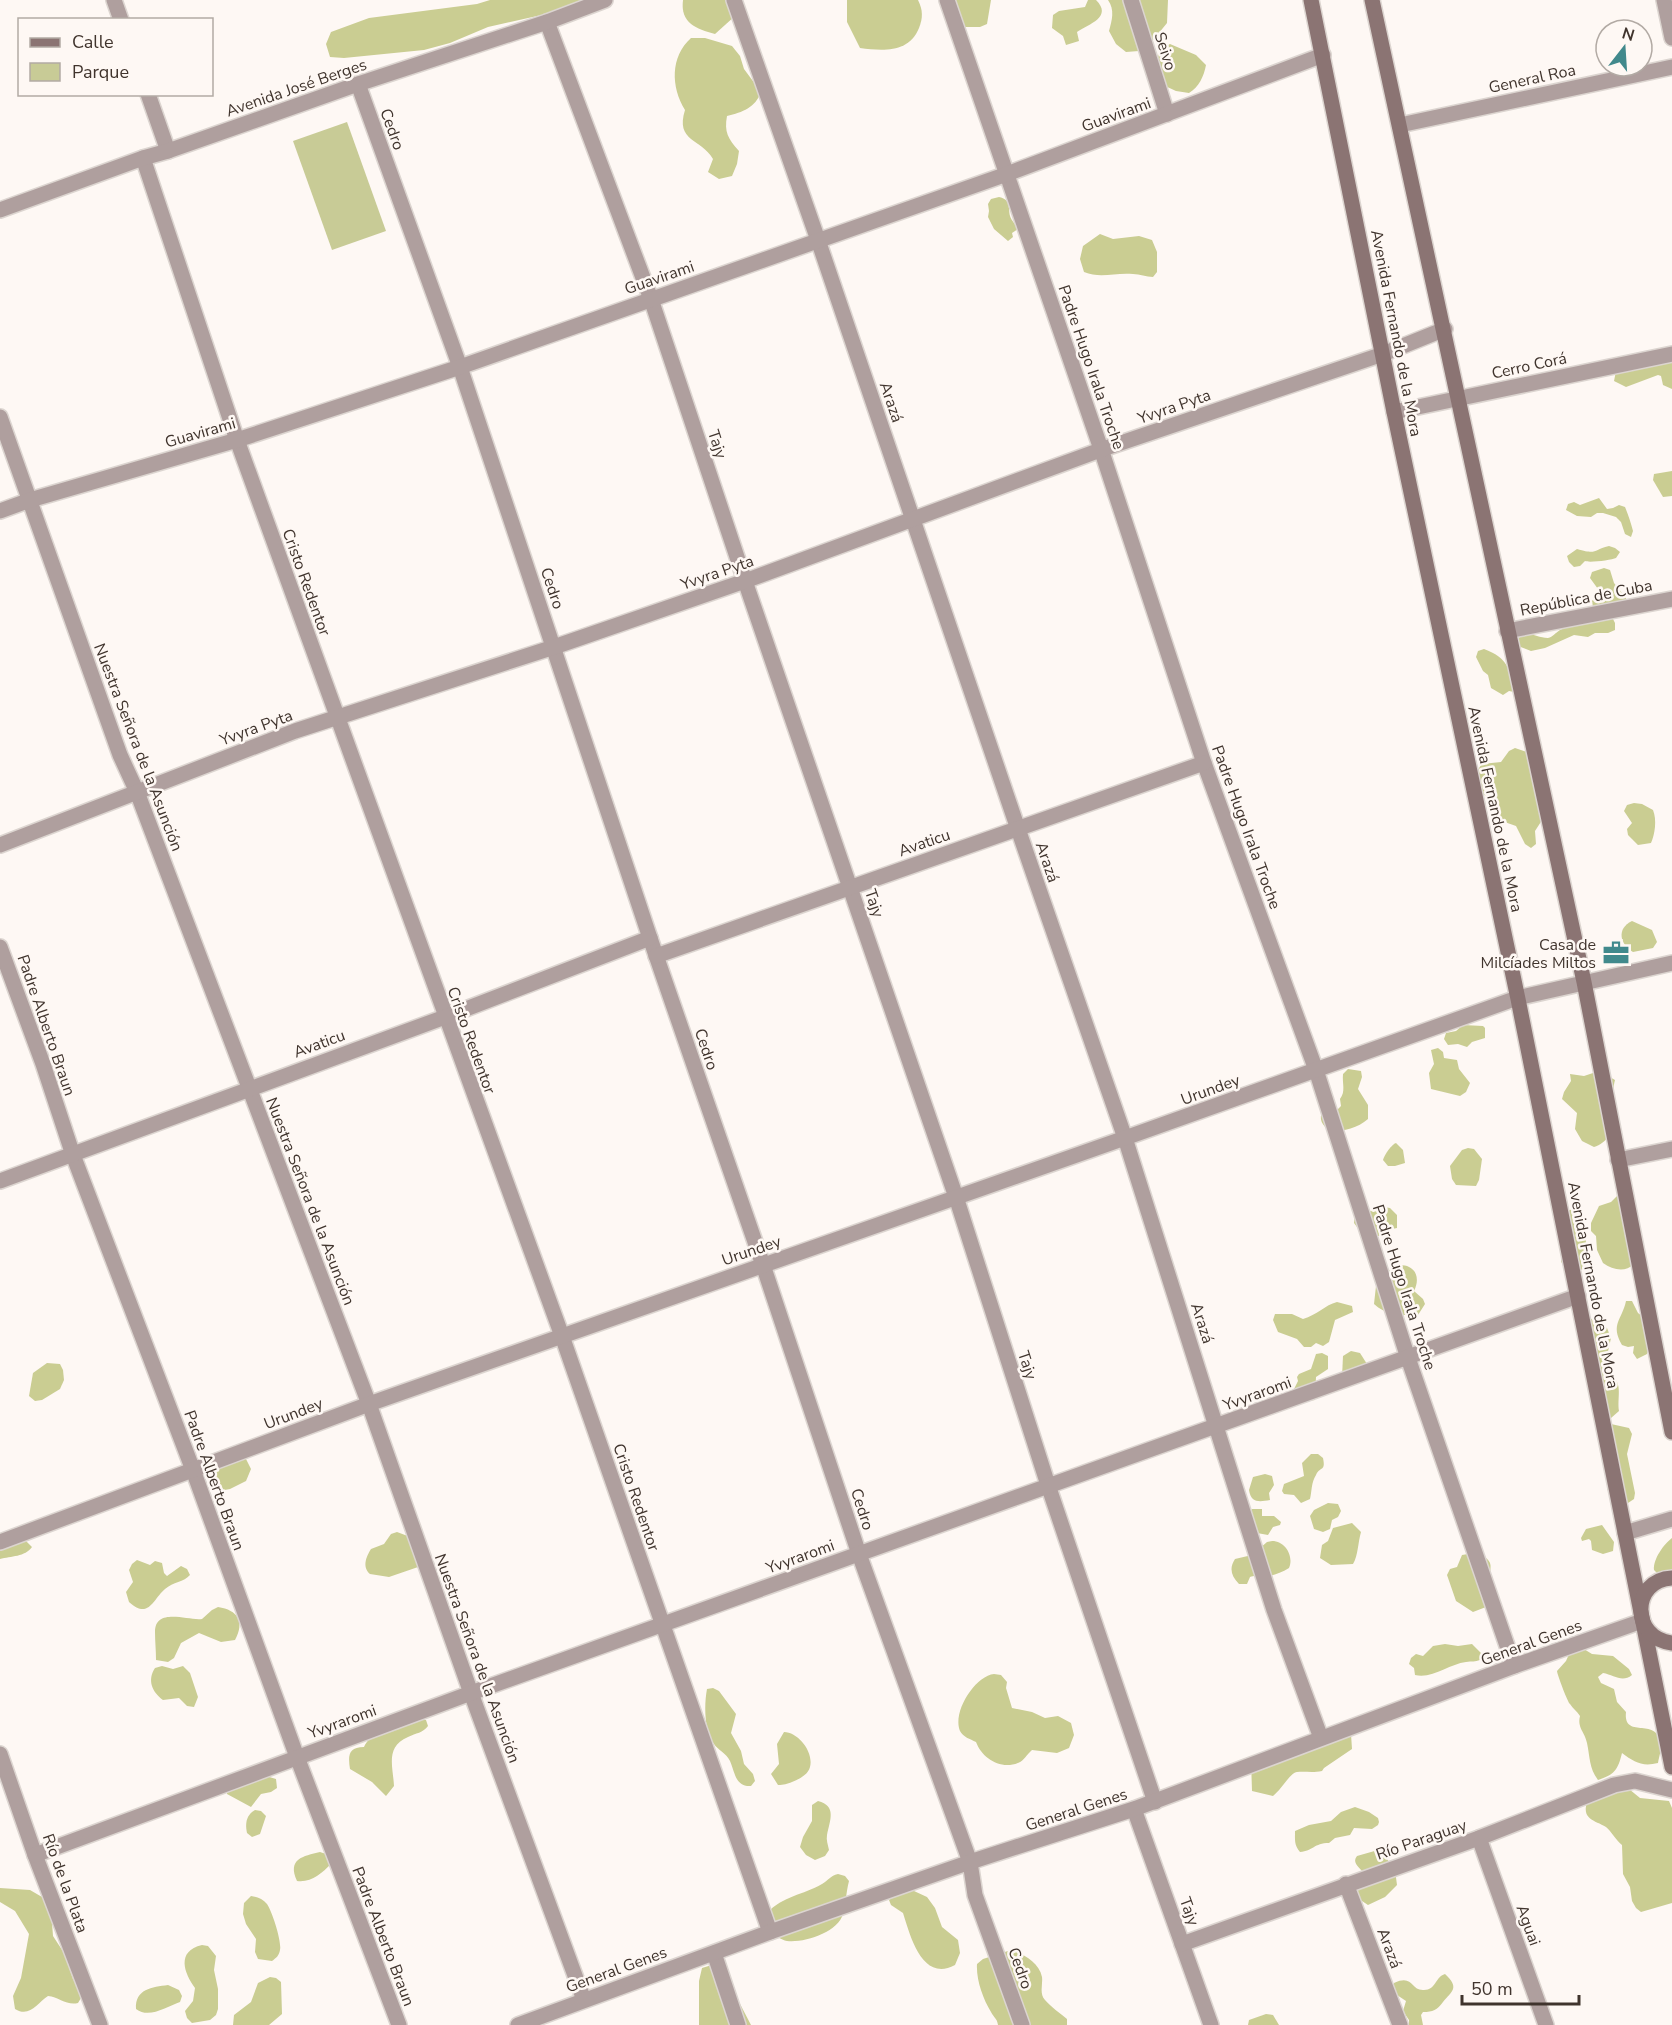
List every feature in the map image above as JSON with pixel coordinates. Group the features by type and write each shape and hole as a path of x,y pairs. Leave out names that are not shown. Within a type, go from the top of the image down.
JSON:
{"main road":[{"name":"Avenida Fernando de la Mora","path":"1311,0 1394,412 1578,1296 1672,1767"},
{"path":"1372,0 1460,398 1507,631 1584,982 1672,1432"},
{"path":"1672,1578 1656,1583 1648,1590 1642,1599 1640,1611 1647,1630 1655,1638 1672,1643"}],"street":[{"path":"114,0 120,18"},
{"name":"Avenida José Berges","path":"0,210 144,158 547,22 605,0"},
{"name":"Arazá","path":"734,0 1125,1138 1274,1610 1321,1738"},
{"name":"Padre Hugo Irala Troche","path":"947,0 1101,449 1204,763 1316,1070 1408,1358 1514,1666"},
{"name":"Seivo","path":"1131,0 1167,114"},
{"path":"1664,0 1672,38"},
{"name":"Tajy","path":"547,22 651,299 956,1197 1048,1485 1155,1802"},
{"name":"Guavirami","path":"0,511 30,500 237,440 460,367 1007,174 1323,56"},
{"name":"General Roa","path":"1400,125 1672,67"},
{"name":"Cedro","path":"358,84 460,367 656,956 763,1265 859,1554 970,1862 975,1895 1022,2025"},
{"path":"149,96 168,151"},
{"name":"Cristo Redentor","path":"144,158 237,440 561,1336 770,1932"},
{"name":"Yvyra Pyta","path":"0,845 295,731 554,647 745,581 1101,449 1383,354 1444,329"},
{"name":"Cerro Corá","path":"1394,412 1672,354"},
{"name":"Nuestra Señora de la Asunción","path":"0,417 117,747 137,792 369,1404 471,1693 584,2000"},
{"name":"República de Cuba","path":"1507,631 1672,599"},
{"name":"Avaticu","path":"656,956 1204,763"},
{"name":"Avaticu","path":"0,1181 445,1017 650,938"},
{"name":"Padre Alberto Braun","path":"0,947 43,1064 73,1155 193,1470 297,1757 399,2025"},
{"name":"Urundey","path":"0,1542 369,1404 1517,998 1672,963"},
{"path":"1618,1160 1672,1149"},
{"name":"Yvyraromi","path":"35,1854 663,1623 1578,1296"},
{"path":"1625,1533 1672,1519"},
{"name":"General Genes","path":"518,2025 770,1932 970,1862 1155,1802 1514,1666 1642,1621"},
{"name":"Río de la Plata","path":"0,1754 100,2025"},
{"name":"Río Paraguay","path":"1182,1944 1479,1838 1614,1785 1635,1781 1672,1790"},
{"name":"Tajy","path":"1134,1809 1211,2025"},
{"name":"Aguai","path":"1479,1838 1546,2025"},
{"name":"Arazá","path":"1346,1884 1400,2025"},
{"path":"714,1953 738,2025"}],"green space":[{"path":"490,0 590,0 564,10 488,27 450,43 424,50 344,58 330,57 326,44 331,32 369,18 477,4"},
{"path":"683,0 739,0 735,16 715,34 696,27 687,20"},
{"path":"847,0 918,0 922,14 919,28 915,36 902,46 886,50 860,48 847,22"},
{"path":"948,0 991,0 987,24 980,27 959,27"},
{"path":"1088,0 1096,0 1101,6 1101,15 1093,23 1077,32 1079,41 1066,45 1063,36 1052,28 1053,15 1059,11 1085,7"},
{"path":"1108,0 1168,0 1167,23 1150,44 1139,51 1126,52 1116,44 1109,31 1112,11"},
{"path":"691,38 705,38 732,46 740,56 744,69 761,92 748,108 727,116 728,135 739,151 732,176 719,179 708,172 713,159 686,134 683,128 685,110 677,92 675,72 679,54"},
{"path":"1170,44 1196,55 1206,65 1196,88 1189,93 1176,91 1163,85 1165,82 1159,67 1159,50"},
{"path":"347,122 386,231 332,250 293,141"},
{"path":"999,197 1007,202 1011,218 1018,229 1012,233 1013,237 1008,241 994,229 988,217 988,204 991,199"},
{"path":"1100,234 1113,239 1139,236 1152,240 1157,252 1157,272 1153,277 1136,274 1096,275 1084,272 1080,259 1083,246"},
{"path":"1672,358 1672,389 1663,385 1661,376 1658,375 1626,387 1614,381 1616,371"},
{"path":"1672,471 1672,496 1663,497 1653,480 1654,474"},
{"path":"1599,498 1607,509 1619,505 1625,507 1633,531 1631,537 1625,534 1621,522 1616,517 1603,513 1597,513 1591,517 1577,516 1566,510 1568,504 1574,502 1580,505"},
{"path":"1609,546 1620,552 1616,558 1585,561 1580,566 1574,567 1567,556 1577,549 1592,552"},
{"path":"1604,568 1610,570 1614,583 1626,598 1625,604 1593,607 1592,601 1598,589 1590,578 1592,572"},
{"path":"1612,617 1615,630 1608,633 1595,633 1588,637 1574,635 1545,648 1531,651 1518,646 1517,640 1524,635 1548,638 1573,625"},
{"path":"1484,649 1503,660 1511,677 1514,692 1509,691 1503,695 1491,688 1488,675 1483,671 1476,657 1478,651"},
{"path":"1515,748 1533,754 1546,814 1535,831 1536,844 1531,848 1525,844 1516,826 1492,814 1490,805 1493,799 1482,794 1482,787 1476,780 1482,764 1501,762 1509,751"},
{"path":"1642,804 1653,810 1655,827 1651,843 1638,845 1628,835 1627,829 1632,823 1624,811 1627,805"},
{"path":"1632,921 1652,930 1657,942 1653,948 1633,952 1625,945 1622,932"},
{"path":"1463,1025 1483,1026 1485,1038 1472,1042 1467,1047 1458,1044 1448,1045 1444,1039 1446,1033 1456,1031"},
{"path":"1438,1048 1443,1052 1444,1058 1457,1060 1459,1069 1470,1083 1466,1092 1460,1096 1431,1089 1429,1073 1434,1064 1431,1050"},
{"path":"1348,1069 1361,1071 1362,1077 1358,1089 1368,1105 1368,1119 1360,1125 1331,1132 1325,1127 1321,1116 1323,1109 1336,1111 1341,1106 1343,1074"},
{"path":"1596,1072 1615,1080 1609,1135 1594,1147 1582,1141 1575,1129 1577,1113 1562,1099 1571,1081 1570,1074 1584,1076"},
{"path":"1396,1143 1403,1150 1405,1163 1388,1166 1383,1160 1386,1153"},
{"path":"1474,1149 1482,1159 1479,1180 1476,1186 1456,1185 1452,1179 1450,1166 1462,1150"},
{"path":"1621,1192 1638,1212 1634,1264 1627,1269 1619,1270 1603,1263 1597,1250 1596,1236 1591,1231 1591,1223 1599,1206 1611,1202"},
{"path":"1384,1207 1390,1208 1397,1215 1397,1228 1387,1230 1379,1236 1363,1235 1354,1223 1355,1213"},
{"path":"1572,1209 1580,1218 1585,1234 1589,1264 1586,1269 1572,1269 1561,1262 1566,1212"},
{"path":"1398,1265 1409,1267 1415,1272 1417,1281 1414,1291 1425,1304 1418,1315 1389,1313 1374,1304 1377,1277"},
{"path":"1626,1301 1632,1301 1642,1316 1649,1348 1647,1354 1637,1359 1633,1353 1634,1346 1622,1345 1617,1332 1618,1322"},
{"path":"1337,1302 1352,1306 1353,1312 1335,1320 1329,1342 1323,1346 1316,1343 1311,1347 1304,1347 1297,1339 1278,1332 1273,1320 1275,1314 1292,1314 1303,1319"},
{"path":"1594,1318 1607,1328 1611,1338 1607,1356 1612,1366 1612,1375 1619,1387 1619,1411 1611,1418 1598,1414 1586,1321"},
{"path":"1351,1351 1360,1353 1367,1364 1342,1377 1343,1356"},
{"path":"1322,1353 1328,1356 1328,1369 1316,1377 1315,1400 1306,1401 1292,1393 1298,1381 1297,1377 1311,1369 1316,1354"},
{"path":"47,1363 60,1364 64,1380 60,1389 42,1400 35,1401 29,1396 33,1373"},
{"path":"1611,1424 1629,1428 1632,1434 1627,1454 1635,1493 1634,1499 1628,1503 1614,1501 1607,1489"},
{"path":"1311,1454 1318,1454 1323,1458 1324,1465 1314,1478 1310,1499 1301,1503 1294,1495 1284,1494 1282,1491 1284,1484 1304,1476 1302,1463"},
{"path":"245,1457 251,1469 246,1481 230,1489 219,1491 208,1482 209,1472"},
{"path":"1265,1474 1272,1476 1274,1485 1269,1493 1270,1500 1256,1501 1249,1490 1253,1477"},
{"path":"1328,1503 1338,1504 1341,1511 1338,1517 1332,1520 1330,1529 1323,1532 1314,1529 1310,1516 1314,1510"},
{"path":"1252,1509 1262,1509 1262,1516 1274,1516 1281,1522 1280,1525 1273,1527 1268,1535 1257,1533 1250,1512"},
{"path":"1352,1523 1361,1532 1353,1564 1331,1565 1320,1558 1322,1545 1328,1541 1333,1528"},
{"path":"1602,1525 1614,1542 1613,1551 1603,1554 1592,1550 1589,1539 1582,1541 1581,1538 1586,1529"},
{"path":"397,1532 413,1538 421,1566 389,1577 370,1574 365,1565 371,1549 384,1544 391,1534"},
{"path":"1672,1538 1672,1571 1665,1570 1659,1575 1654,1570 1655,1561"},
{"path":"25,1540 32,1547 29,1550 0,1559 0,1548"},
{"path":"1272,1541 1288,1550 1289,1568 1265,1577 1250,1577 1247,1584 1239,1584 1232,1572 1235,1559 1252,1555 1267,1542"},
{"path":"1462,1555 1482,1555 1490,1563 1490,1577 1498,1601 1489,1609 1486,1607 1473,1612 1456,1601 1447,1575 1450,1569 1457,1567"},
{"path":"137,1560 150,1565 155,1561 162,1563 167,1576 181,1566 187,1569 190,1575 168,1587 150,1606 141,1609 129,1602 126,1592 133,1582 129,1570"},
{"path":"218,1607 230,1611 238,1618 239,1628 235,1640 221,1642 199,1633 181,1643 174,1658 168,1662 156,1660 155,1632 156,1624 160,1620 166,1617 202,1619"},
{"path":"1574,1643 1592,1654 1613,1656 1629,1669 1632,1675 1625,1678 1603,1673 1598,1677 1601,1683 1614,1689 1617,1702 1626,1712 1626,1720 1630,1725 1653,1731 1658,1735 1661,1745 1658,1763 1638,1763 1622,1753 1614,1771 1598,1780 1595,1776 1586,1739 1580,1727 1580,1716 1569,1702 1557,1671 1566,1661"},
{"path":"1445,1644 1458,1646 1472,1644 1481,1653 1480,1660 1460,1663 1428,1675 1415,1675 1414,1668 1409,1664 1411,1658 1416,1654 1423,1656 1433,1646"},
{"path":"162,1666 173,1669 183,1666 190,1673 198,1697 194,1707 187,1706 179,1698 163,1700 156,1693 151,1677 155,1668"},
{"path":"994,1674 1001,1675 1007,1682 1006,1688 1012,1708 1032,1712 1045,1718 1058,1716 1071,1723 1074,1735 1069,1748 1057,1753 1032,1750 1020,1762 1005,1765 987,1758 976,1742 963,1735 958,1723 962,1705 980,1681"},
{"path":"713,1688 719,1691 736,1714 731,1733 741,1751 744,1764 753,1774 755,1781 751,1786 742,1784 736,1778 730,1761 716,1746 708,1732 705,1703 707,1689"},
{"path":"394,1714 406,1719 426,1720 428,1726 422,1732 408,1737 396,1746 392,1758 394,1786 386,1796 372,1782 350,1769 349,1756 355,1749 364,1747 385,1718"},
{"path":"784,1732 795,1735 804,1744 811,1761 807,1772 800,1778 778,1785 771,1774 779,1764 777,1744"},
{"path":"1351,1734 1352,1749 1322,1771 1294,1773 1273,1796 1252,1791 1251,1760 1255,1755"},
{"path":"266,1776 276,1779 277,1788 261,1794 251,1807 227,1794 227,1790"},
{"path":"1629,1789 1640,1798 1669,1801 1672,1808 1672,1903 1641,1912 1632,1901 1630,1887 1623,1874 1622,1845 1606,1827 1590,1818 1586,1811 1588,1799 1605,1796 1614,1790"},
{"path":"818,1801 828,1806 831,1814 827,1837 829,1850 825,1856 815,1860 806,1855 800,1847 812,1821 812,1805"},
{"path":"1355,1807 1378,1818 1378,1825 1372,1829 1354,1828 1350,1835 1335,1838 1329,1843 1300,1852 1296,1845 1295,1831 1309,1825 1331,1821 1341,1812"},
{"path":"255,1810 261,1811 266,1816 260,1834 252,1837 247,1833 246,1823 250,1814"},
{"path":"1378,1850 1395,1870 1397,1885 1385,1897 1368,1905 1359,1899 1355,1890 1362,1871 1355,1860 1357,1856"},
{"path":"320,1852 326,1854 331,1864 312,1879 297,1881 294,1874 295,1863 303,1857"},
{"path":"838,1874 845,1876 849,1881 843,1914 835,1926 820,1935 794,1941 780,1939 770,1932 767,1913 773,1907 786,1899 815,1888"},
{"path":"0,1888 30,1890 42,1897 52,1923 53,1936 64,1953 80,1991 81,1998 78,2003 70,2003 48,1996 29,2011 15,2009 13,1996 21,1978 29,1934 15,1911 0,1902"},
{"path":"899,1891 914,1891 927,1897 935,1908 942,1927 958,1940 960,1953 955,1965 944,1969 934,1968 919,1954 903,1913 891,1905 889,1900"},
{"path":"251,1896 265,1902 274,1920 280,1952 272,1961 258,1959 255,1952 256,1939 246,1924 243,1914 244,1903"},
{"path":"202,1945 208,1946 216,1956 214,1970 218,1989 218,2009 216,2015 210,2020 192,2023 185,2011 193,2001 195,1988 188,1976 185,1957 188,1952"},
{"path":"1011,1950 1025,1956 1038,1967 1042,1977 1043,1997 1067,2019 1067,2025 998,2025 985,2001 977,1964 983,1959"},
{"path":"715,1964 729,1993 739,2002 751,2025 699,2025 699,1981 702,1968"},
{"path":"1445,1974 1452,1983 1452,1992 1437,2009 1423,2012 1421,2015 1423,2025 1409,2025 1409,2020 1403,2011 1406,2001 1394,1993 1394,1983 1405,1980 1416,1988 1424,1990 1431,1988"},
{"path":"270,1977 281,1982 282,2014 269,2025 233,2025 234,2015 251,2002 258,1983"},
{"path":"168,1985 179,1990 182,1996 180,2002 146,2013 136,2009 136,2002 141,1993 151,1988"},
{"path":"1266,2014 1273,2015 1279,2025 1248,2025 1249,2020"}],"place":[{"name":"Casa de Milcíades Miltos","path":"1616,953"}]}
